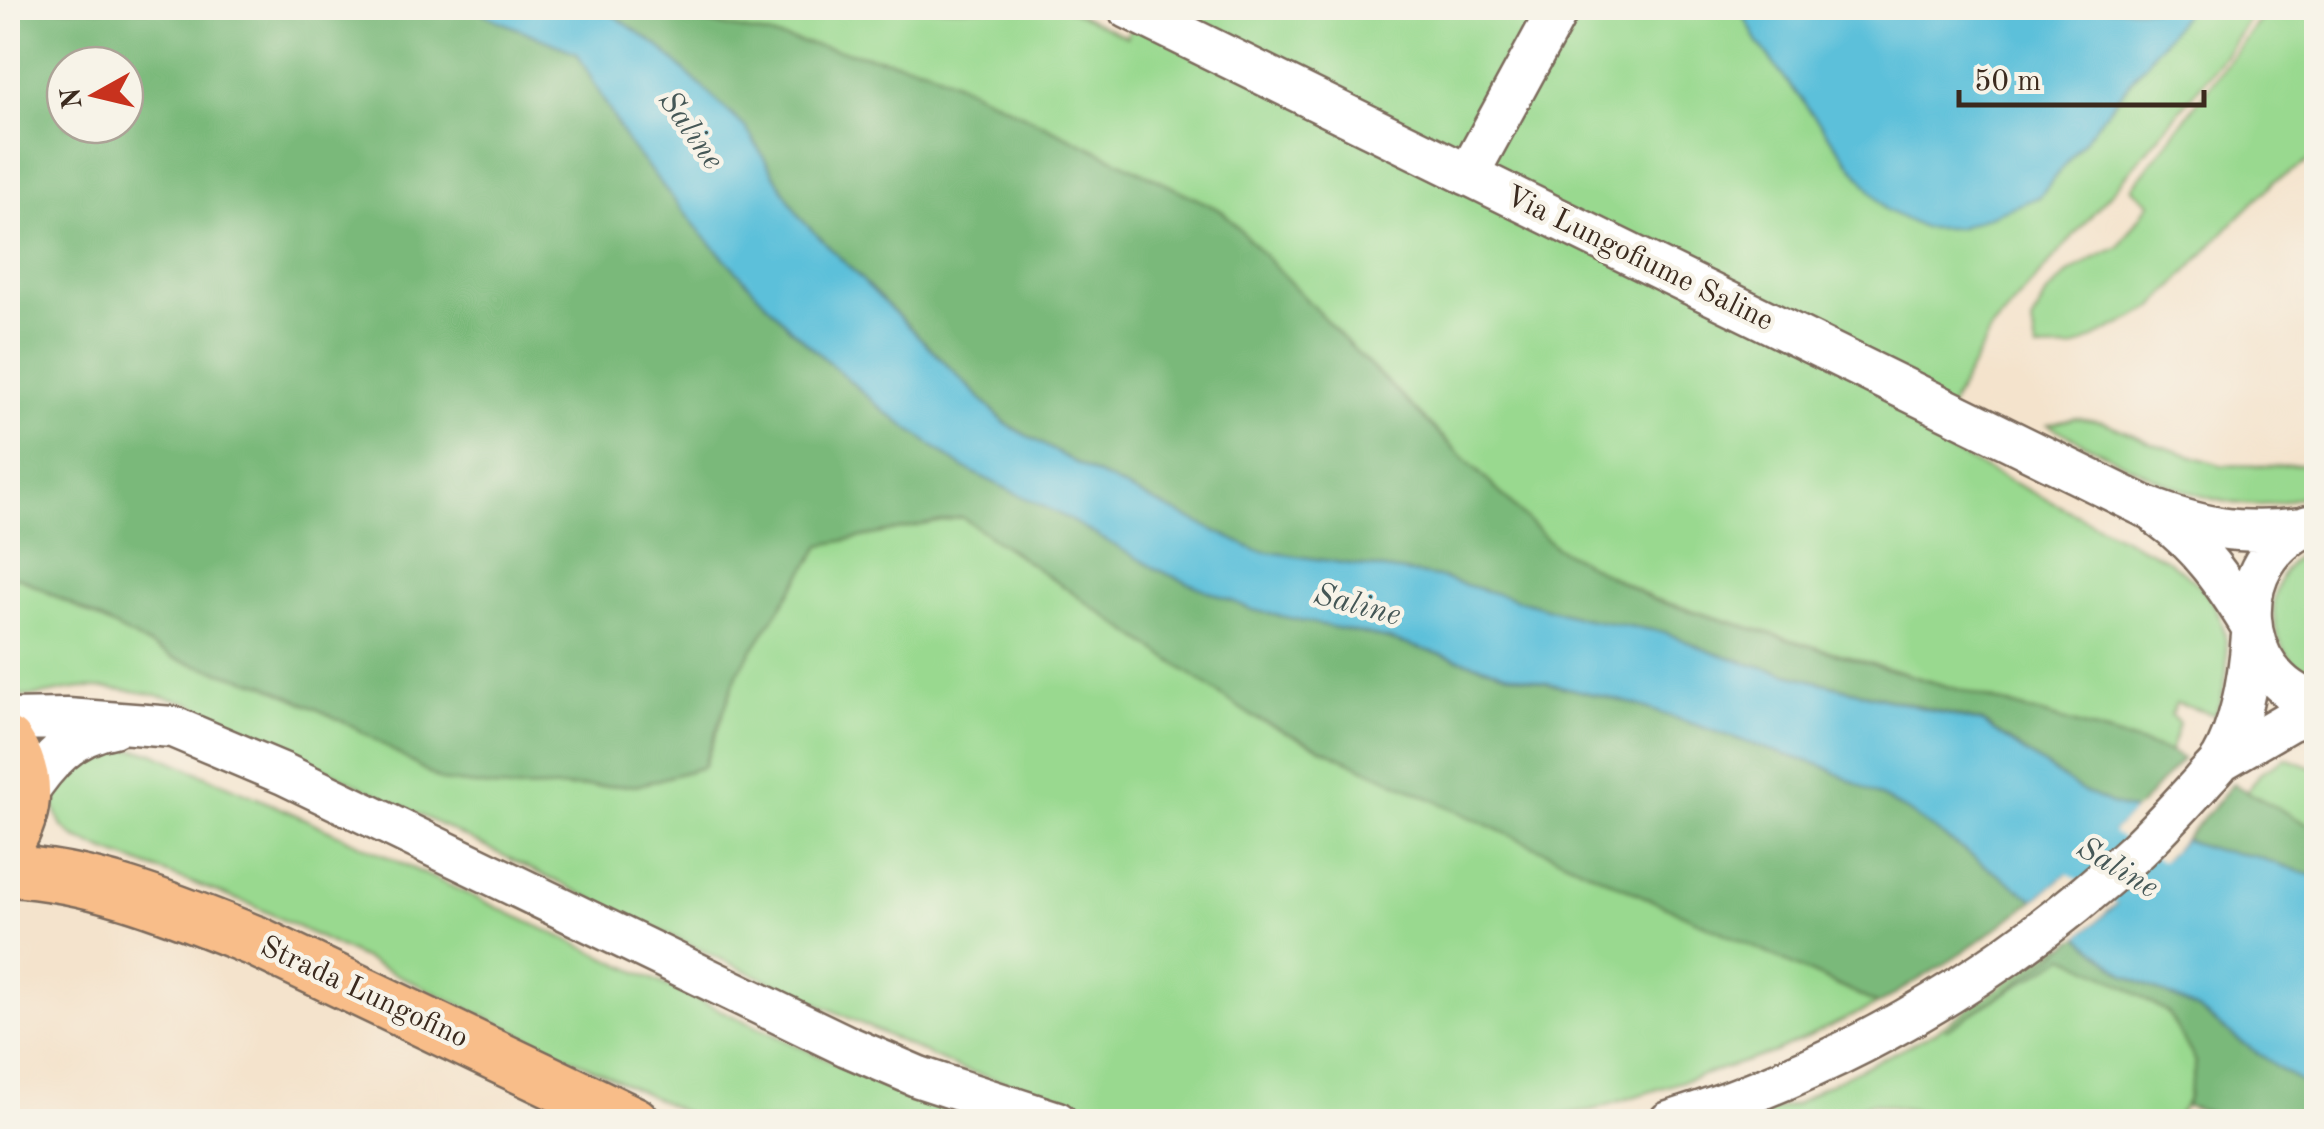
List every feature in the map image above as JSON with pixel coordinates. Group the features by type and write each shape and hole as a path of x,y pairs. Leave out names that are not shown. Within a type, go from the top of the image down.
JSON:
{"main road":[{"name":"Strada Lungofino","path":"8,744 24,778 18,818 58,862 87,881"},
{"name":"Strada Lungofino","path":"8,871 87,881 255,940 634,1122"}],"street":[{"path":"1468,175 1559,8"},
{"name":"Via Lungofiume Saline","path":"1133,9 2144,506 2221,529 2262,532 2309,525"},
{"name":"Via Lungofiume Saline","path":"2144,506 2166,521 2222,578 2273,675 2290,690 2316,702"},
{"path":"2234,748 2245,688 2251,595 2260,568 2278,545 2309,525"},
{"path":"1669,1122 1836,1057 1932,1006 2066,913 2134,853 2234,748 2316,711"},
{"path":"8,720 66,719 172,727 284,774 847,1046 919,1077 1057,1122"},
{"path":"18,818 40,774 58,753 82,737 107,728 143,725"}],"green space":[{"path":"8,8 474,8 577,53 628,143 702,234 791,329 884,411 962,467 1061,515 1158,570 1253,610 1388,639 1634,704 1823,766 1907,811 2035,900 1961,954 1878,1004 1253,717 962,517 821,545 738,672 703,767 639,785 511,789 442,781 353,726 266,685 176,659 21,578 8,575"},
{"path":"598,8 656,8 675,16 926,68 1222,211 1361,357 1555,547 1654,600 2170,752 2182,759 2135,811 2082,791 1982,722 1787,674 1714,653 1664,632 1581,618 1438,577 1255,550 1090,471 1007,424 800,218 746,128 658,46"},
{"path":"656,8 1065,8 1127,37 1136,8 1740,8 1758,43 1886,210 2039,197 2189,8 2256,8 2227,53 1991,330 1932,442 2169,561 2200,586 2219,615 2227,648 2225,682 2215,715 2176,703 2171,715 2179,724 2170,752 1654,599 1555,547 1361,357 1222,211 926,68 675,16"},
{"path":"2269,8 2316,8 2316,157 2274,182 2153,308 2072,349 2036,350 2032,323 2047,294 2069,273 2119,247 2150,203 2132,188"},
{"path":"2075,418 2104,422 2154,444 2221,465 2316,463 2316,493 2263,505 2202,496 2149,476 2048,425"},
{"path":"962,517 1253,717 1878,1004 1775,1052 1592,1110 1514,1122 1137,1121 960,1069 636,920 187,702 98,688 27,696 8,694 8,575 176,659 266,685 353,726 442,781 511,789 639,785 704,767 738,672 821,545"},
{"path":"2316,544 2316,677 2297,666 2284,650 2276,631 2274,611 2276,591 2284,572"},
{"path":"103,747 153,753 896,1091 977,1121 702,1121 252,905 74,837 61,825 54,806 60,773"},
{"path":"2286,758 2316,769 2316,829 2247,792 2261,772"},
{"path":"2233,784 2316,829 2316,880 2254,856 2184,840"},
{"path":"2079,936 2126,976 2198,1009 2316,1093 2316,1121 2237,1121 2186,1106 2196,1062 2168,1013 2066,956 1945,1030"},
{"path":"2061,945 2168,1013 2196,1062 2186,1102 2172,1121 1975,1121 1871,1103 1820,1121 1726,1122 1797,1104 1934,1033"}],"water":[{"path":"474,8 598,8 658,46 746,128 800,218 1006,424 1090,471 1255,550 1438,577 1581,618 1664,632 1714,653 1787,674 1982,723 2082,791 2135,811 2035,900 1907,811 1823,766 1634,704 1388,639 1253,610 1158,570 1061,515 962,467 884,411 791,329 702,234 628,143 577,53"},
{"path":"1740,8 2189,8 2039,197 1958,228 1923,228 1886,210 1758,43"},
{"path":"2184,840 2254,856 2314,876 2316,1093 2198,1009 2126,976 2079,936"}],"pier":[{"path":"2138,807 2139,814 2087,863 2038,905 2031,904 2084,860"},
{"path":"2184,835 2162,862 2075,940 2075,933"}],"waterway":[{"name":"Saline","path":"2023,813 2179,906 2316,1020"}]}
